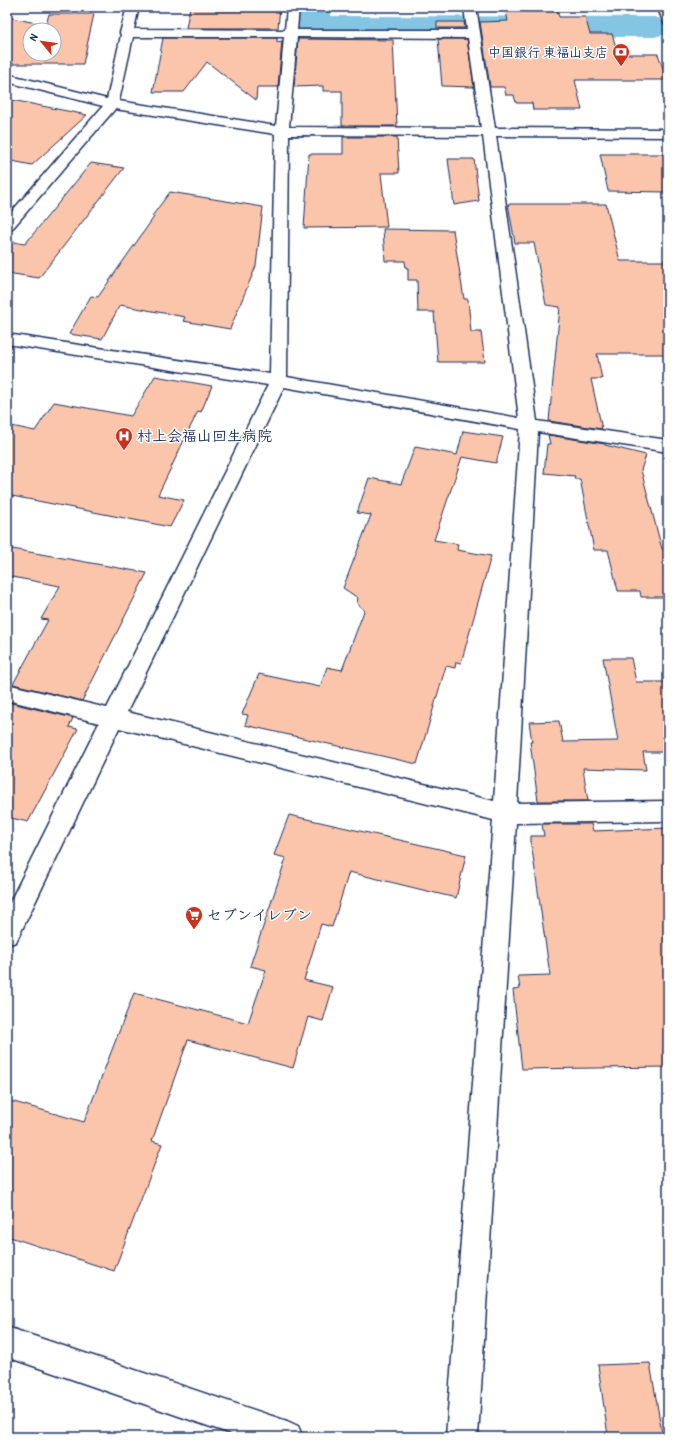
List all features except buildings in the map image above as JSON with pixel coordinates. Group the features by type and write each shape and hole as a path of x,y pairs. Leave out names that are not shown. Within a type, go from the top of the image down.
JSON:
{"highway":[{"path":"663,7 668,20"}],"street":[{"path":"7,226 112,104 133,7"},
{"path":"7,934 112,717 278,381 282,130 293,7"},
{"path":"462,1437 505,813 529,425 489,133 472,29 470,7"},
{"path":"126,34 291,34 472,29"},
{"path":"7,78 112,104 228,124 282,130 489,133 668,133"},
{"path":"7,339 278,381 529,425 668,446"},
{"path":"7,692 505,813 668,810"},
{"path":"7,1342 287,1437"}],"waterway":[{"path":"313,7 313,26 654,27"}],"place":[{"name":"中国銀行 東福山支店","path":"621,67"},
{"name":"村上会福山回生病院","path":"124,451"},
{"name":"セブンイレブン","path":"194,930"}]}
